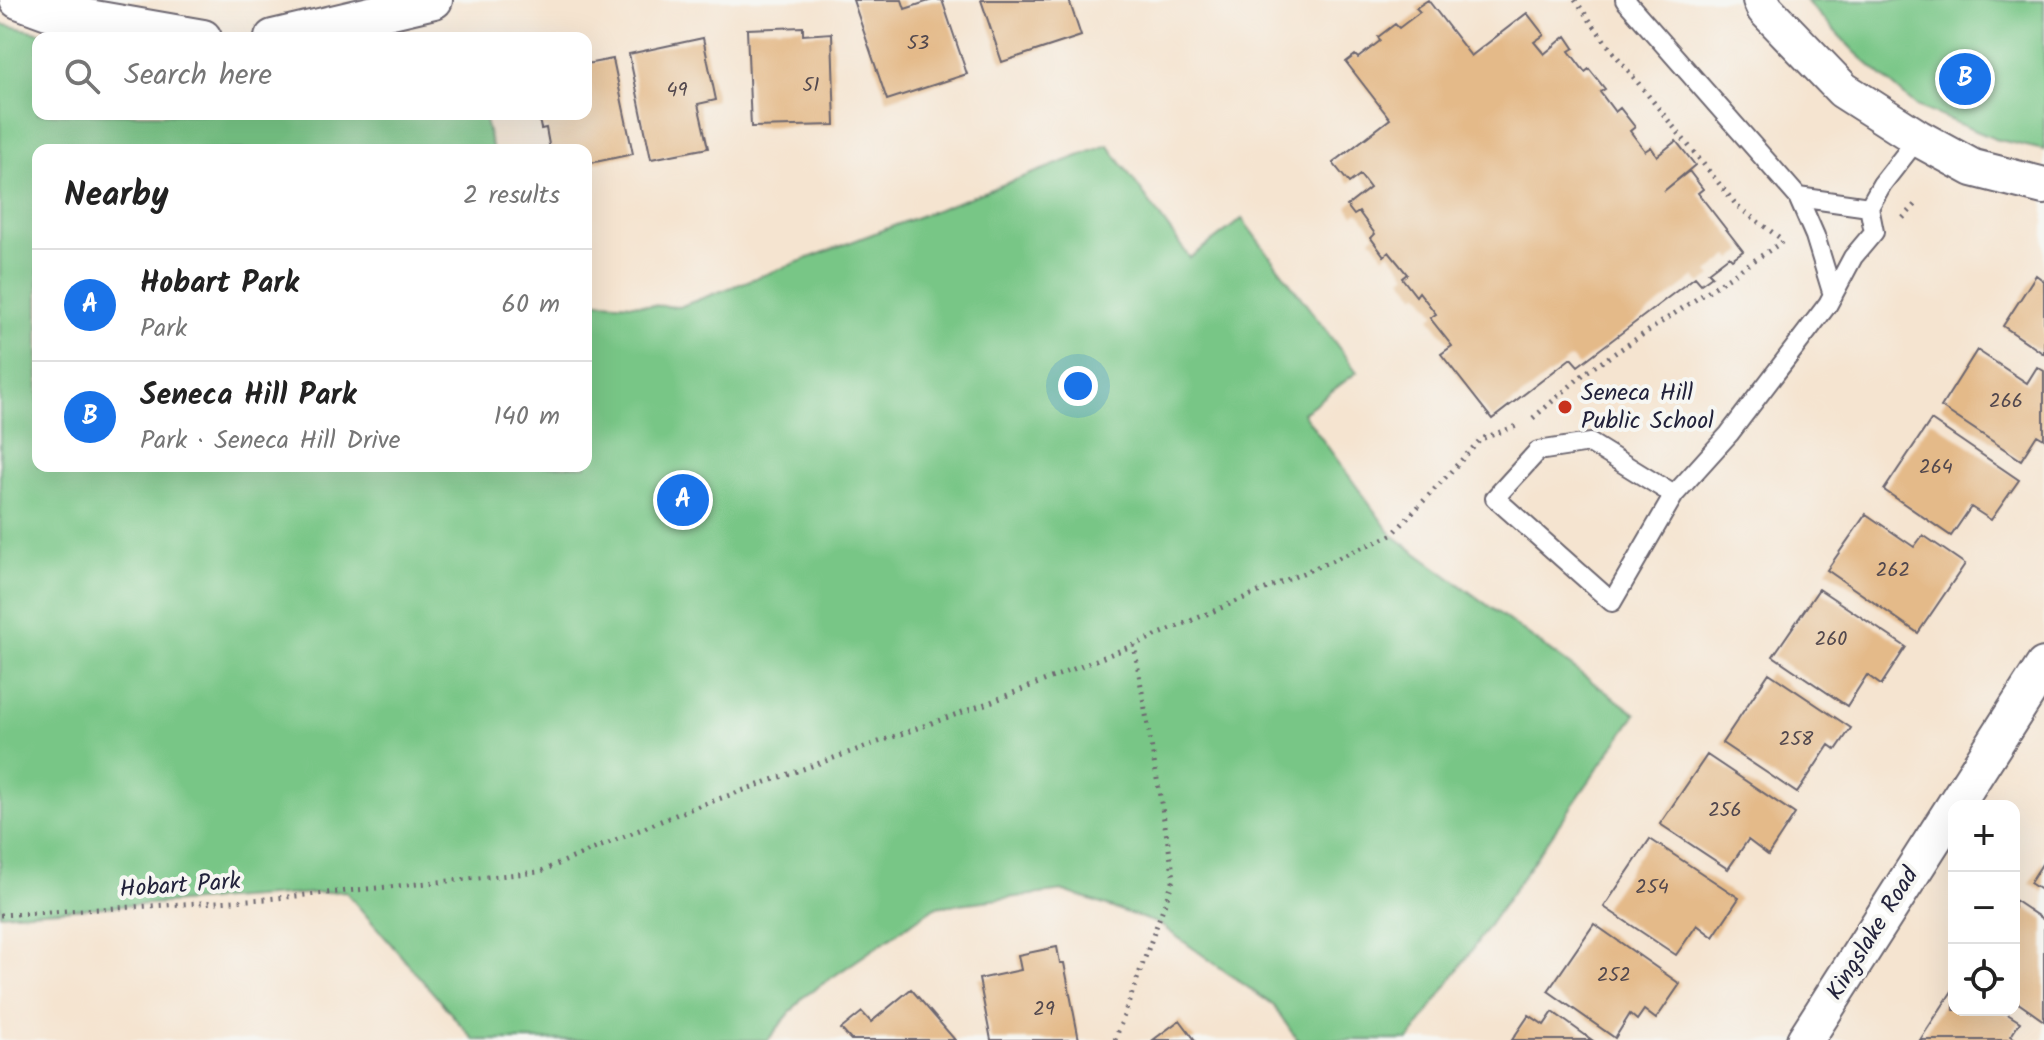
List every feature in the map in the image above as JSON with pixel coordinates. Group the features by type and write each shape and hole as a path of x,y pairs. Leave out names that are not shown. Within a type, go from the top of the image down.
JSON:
{"street":[{"path":"18,0 48,11 169,32"},
{"path":"298,32 434,0"},
{"path":"1761,0 1765,9 1843,90 1918,138 1973,168 2044,186"},
{"name":"Kingslake Road","path":"1805,1040 2031,712 2044,666"}],"lane":[{"path":"1625,0 1798,197 1819,247 1833,295"},
{"path":"1674,495 1590,443 1538,451 1495,498 1612,602 1674,495 1729,434 1833,295 1853,257 1874,232 1869,207 1882,184 1918,138"},
{"path":"1798,197 1869,207"}],"path":[{"path":"1531,420 1585,373 1784,241"},
{"name":"Hobart Park","path":"0,915 266,899 539,872 685,811 988,703 1134,645 1392,535 1481,439 1518,425"},
{"path":"1115,1040 1174,878 1134,645"}],"green space":[{"path":"1805,0 2044,0 2044,150 1995,139 1916,106 1855,52"},
{"path":"0,24 38,32 32,32 32,120 485,120 491,144 32,144 32,472 592,472 592,301 679,307 1108,145 1190,258 1242,219 1357,372 1303,413 1392,535 1636,714 1409,1040 1297,1040 1274,1006 1159,924 1064,891 935,907 802,998 768,1040 474,1040 345,891 0,914"}],"building":[{"path":"853,0 902,0 905,9 942,0 967,74 887,100"},
{"path":"981,0 1069,0 1081,36 1002,62"},
{"path":"1428,0 1471,56 1527,13 1544,35 1534,42 1544,54 1566,36 1574,48 1569,51 1585,72 1589,69 1605,89 1600,92 1615,112 1620,108 1635,127 1630,131 1645,151 1651,147 1657,156 1676,141 1695,165 1664,191 1689,171 1703,189 1698,193 1743,251 1732,259 1729,256 1708,272 1712,276 1701,284 1695,277 1578,366 1571,358 1492,419 1441,354 1452,346 1430,318 1436,314 1419,292 1416,296 1402,278 1407,274 1389,252 1384,256 1371,238 1375,234 1359,212 1354,215 1347,206 1370,188 1360,175 1349,183 1333,163 1390,119 1346,62 1355,55 1358,58 1380,41 1378,37 1395,24 1399,28 1420,12 1416,8"},
{"path":"803,27 803,35 832,33 835,125 751,127 747,29"},
{"path":"703,38 716,100 698,104 708,148 651,159 629,54"},
{"path":"613,59 633,154 592,163 592,144 549,144 546,128 541,129 539,120 592,120 592,63"},
{"path":"2036,275 2044,281 2044,354 2003,326"},
{"path":"1977,350 2027,383 2037,367 2044,371 2044,439 2037,435 2021,460 1941,407"},
{"path":"1931,420 2019,480 1991,520 1971,507 1951,536 1884,490"},
{"path":"1866,514 1914,547 1923,535 1965,564 1918,633 1827,570"},
{"path":"1819,589 1906,647 1881,685 1867,675 1847,706 1773,656"},
{"path":"1769,673 1851,728 1836,750 1829,745 1797,793 1722,743"},
{"path":"1707,755 1795,814 1768,855 1748,840 1728,869 1660,824"},
{"path":"1650,839 1739,898 1713,937 1697,925 1676,955 1604,907"},
{"path":"2044,861 2044,892 2030,883"},
{"path":"2020,904 2044,920 2044,1021 2020,1004"},
{"path":"1594,924 1680,984 1656,1019 1644,1010 1637,1020 1630,1014 1615,1038 1548,991"},
{"path":"1057,947 1060,963 1064,963 1079,1040 991,1040 979,979 1021,970 1018,955"},
{"path":"911,989 955,1040 851,1040 841,1029 862,1012 871,1022"},
{"path":"1948,997 1948,1016 2010,1016 2020,1022 2011,1036 2017,1040 1920,1040"},
{"path":"1553,1012 1592,1040 1512,1040 1529,1015 1544,1025"},
{"path":"1180,1020 1195,1040 1153,1040"}],"place":[{"name":"Seneca Hill Park","path":"1965,79"},
{"name":"Seneca Hill Public School","path":"1565,407"},
{"name":"Hobart Park","path":"683,500"}]}
